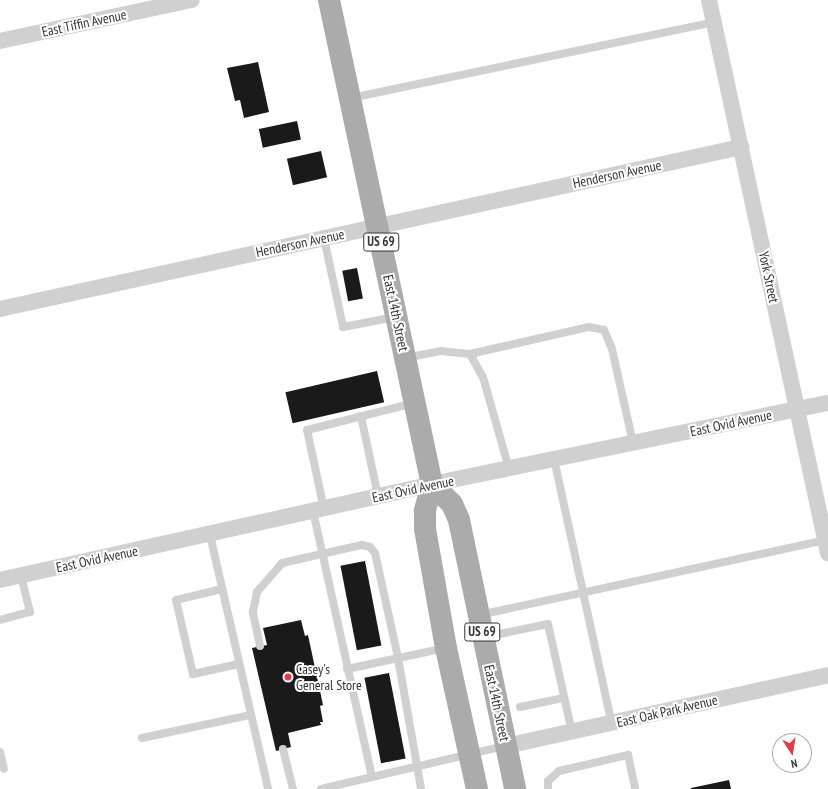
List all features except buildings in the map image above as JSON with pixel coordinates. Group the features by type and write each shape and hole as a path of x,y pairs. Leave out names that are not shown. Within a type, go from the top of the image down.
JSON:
{"main road":[{"name":"East 14th Street","path":"329,0 432,484 425,511 425,529 446,648 477,789"},
{"name":"East 14th Street","path":"432,484 452,504 460,520 478,616 515,789"}],"street":[{"name":"East Tiffin Avenue","path":"0,41 192,0"},
{"name":"York Street","path":"709,0 827,547"},
{"name":"Henderson Avenue","path":"0,309 741,147"},
{"name":"East Ovid Avenue","path":"0,580 210,535 432,484 828,403"},
{"name":"East Oak Park Avenue","path":"506,746 612,724 828,675"}],"lane":[{"path":"350,98 714,22"},
{"path":"324,238 344,327 396,316"},
{"path":"405,358 441,351 470,354 589,328 604,330 612,349 633,443"},
{"path":"470,354 484,377 509,469"},
{"path":"372,777 322,553 319,510 307,430 414,402"},
{"path":"361,416 378,496"},
{"path":"554,459 612,724"},
{"path":"210,535 268,789"},
{"path":"260,646 253,612 257,592 282,563 362,545 370,547 375,553 398,658 421,789"},
{"path":"478,616 583,594 827,547"},
{"path":"0,620 30,612 21,576"},
{"path":"222,589 176,600 193,674 239,664"},
{"path":"483,638 548,624 572,732"},
{"path":"347,668 446,648"},
{"path":"520,707 564,698"},
{"path":"142,738 250,715"},
{"path":"321,789 469,753 506,746"},
{"path":"283,749 293,789"},
{"path":"0,752 4,769"},
{"path":"548,789 548,781 559,771 628,755 635,789"}],"place":[{"name":"Casey's General Store","path":"288,677"}]}
